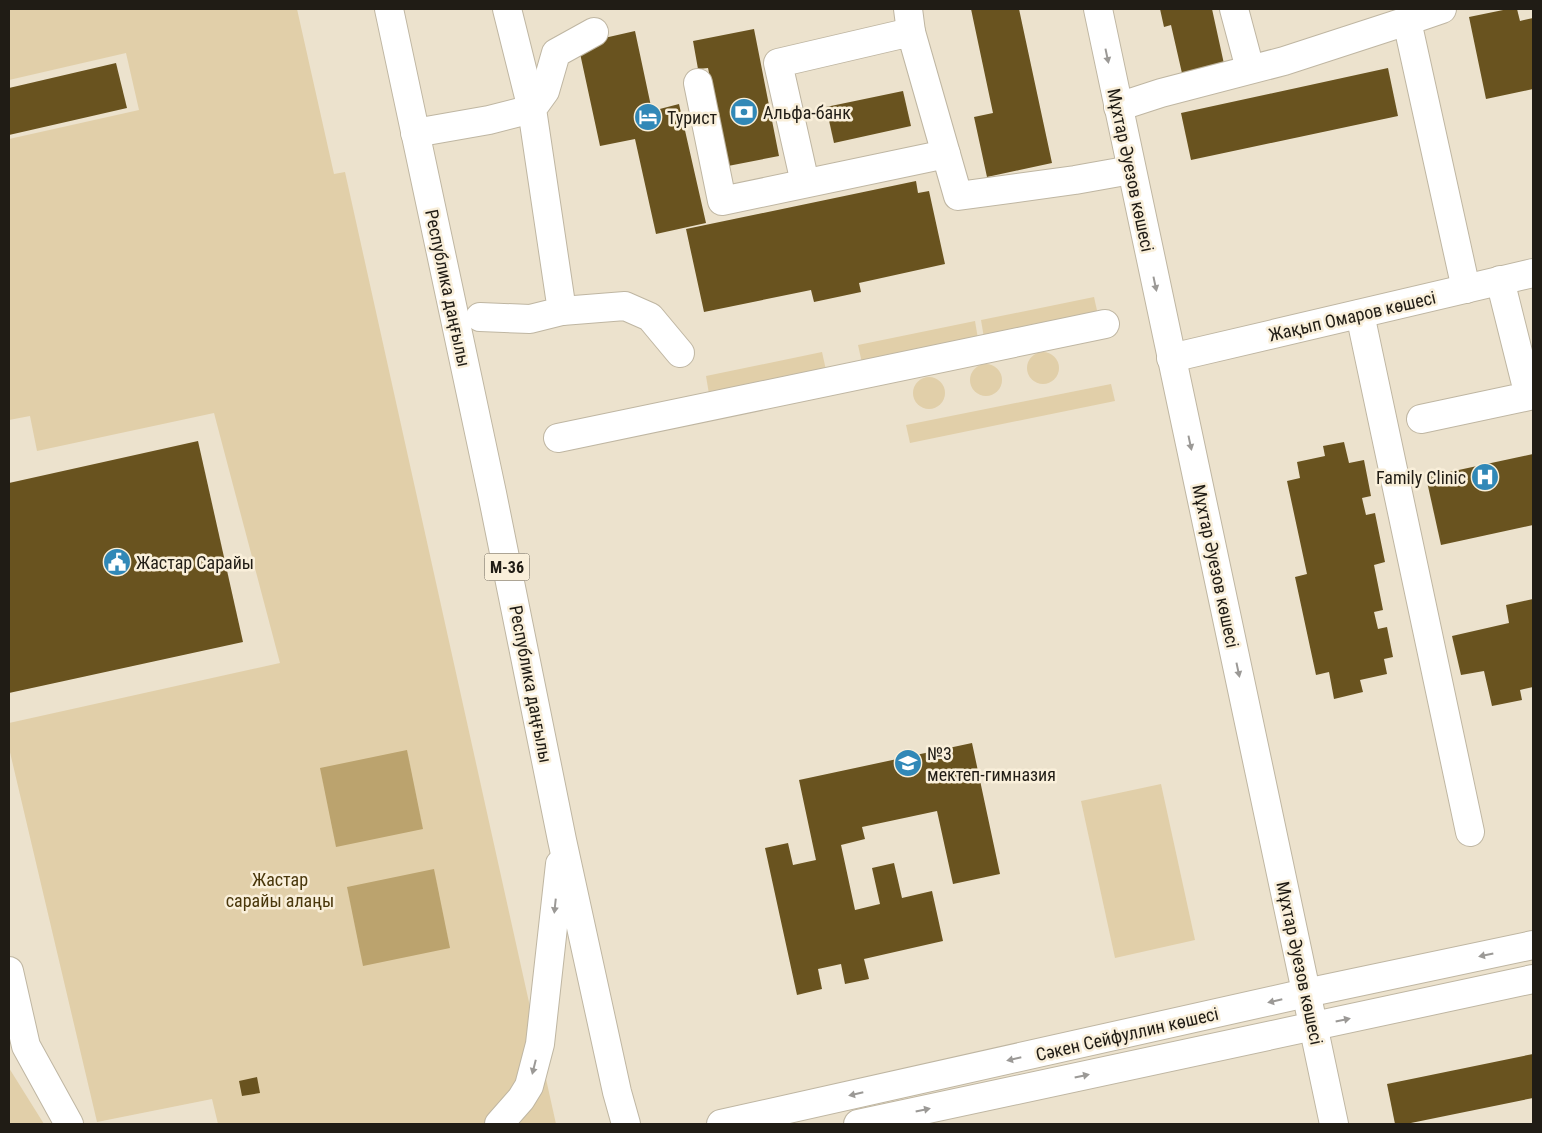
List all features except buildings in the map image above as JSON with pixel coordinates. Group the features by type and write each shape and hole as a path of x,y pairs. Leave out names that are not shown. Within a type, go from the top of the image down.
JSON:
{"main road":[{"name":"Республика даңғылы","path":"389,9 492,493 562,840 617,1092 626,1124"},
{"path":"507,9 532,109 562,311"},
{"name":"Мұхтар Әуезов көшесі","path":"1098,9 1334,1124"},
{"path":"1234,9 1250,69"},
{"path":"1118,107 1250,69 1442,9"},
{"path":"805,183 778,63 909,20 958,196 1075,180 1131,170"},
{"path":"1407,21 1466,288"},
{"path":"416,132 489,120 532,109 545,91 556,53 594,32"},
{"path":"698,83 722,201 946,154"},
{"name":"Жақып Омаров көшесі","path":"1172,358 1533,273"},
{"path":"1421,419 1529,396 1500,280"},
{"path":"480,317 530,319 562,311 625,306 650,317 680,353"},
{"path":"1360,314 1470,832"},
{"path":"558,438 1105,324"},
{"path":"499,1124 521,1099 529,1086 540,1044 562,840"},
{"name":"Сәкен Сейфуллин көшесі","path":"720,1124 1306,993 1533,945"},
{"path":"9,971 26,1046 70,1124"},
{"name":"Сәкен Сейфуллин көшесі","path":"858,1124 1533,979"}],"green space":[{"name":"Жастар сарайы алаңы","path":"9,9 297,9 334,174 345,172 556,1124 218,1124 212,1099 97,1122 9,748 9,723 280,663 214,413 37,451 30,416 9,420 9,139 139,110 126,53 9,80"},
{"path":"1094,297 1098,315 984,338 981,320"},
{"path":"975,321 978,339 862,363 858,345"},
{"path":"822,352 826,370 709,394 706,376"},
{"path":"1043,352 1049,353 1054,357 1058,362 1058,374 1054,379 1049,383 1043,384 1037,383 1032,379 1028,374 1027,368 1028,362 1032,357 1037,353"},
{"path":"986,364 992,365 997,369 1001,374 1001,386 997,391 992,395 986,396 980,395 975,391 971,386 970,380 971,374 975,369 980,365"},
{"path":"929,377 935,378 940,382 944,387 944,399 940,404 935,408 929,409 923,408 918,404 914,399 913,393 914,387 918,382 923,378"},
{"path":"1111,384 1115,401 910,443 906,425"},
{"path":"1161,784 1195,940 1115,958 1081,801"},
{"path":"9,1068 44,1124 9,1124"}],"shaded area":[{"path":"407,750 423,829 336,847 320,768"},
{"path":"434,869 450,948 363,966 347,887"}],"place":[{"name":"Альфа-банк","path":"744,112"},
{"name":"Турист","path":"648,117"},
{"name":"Family Clinic","path":"1485,477"},
{"name":"Жастар Сарайы","path":"117,562"},
{"name":"№3 мектеп-гимназия","path":"908,763"}]}
